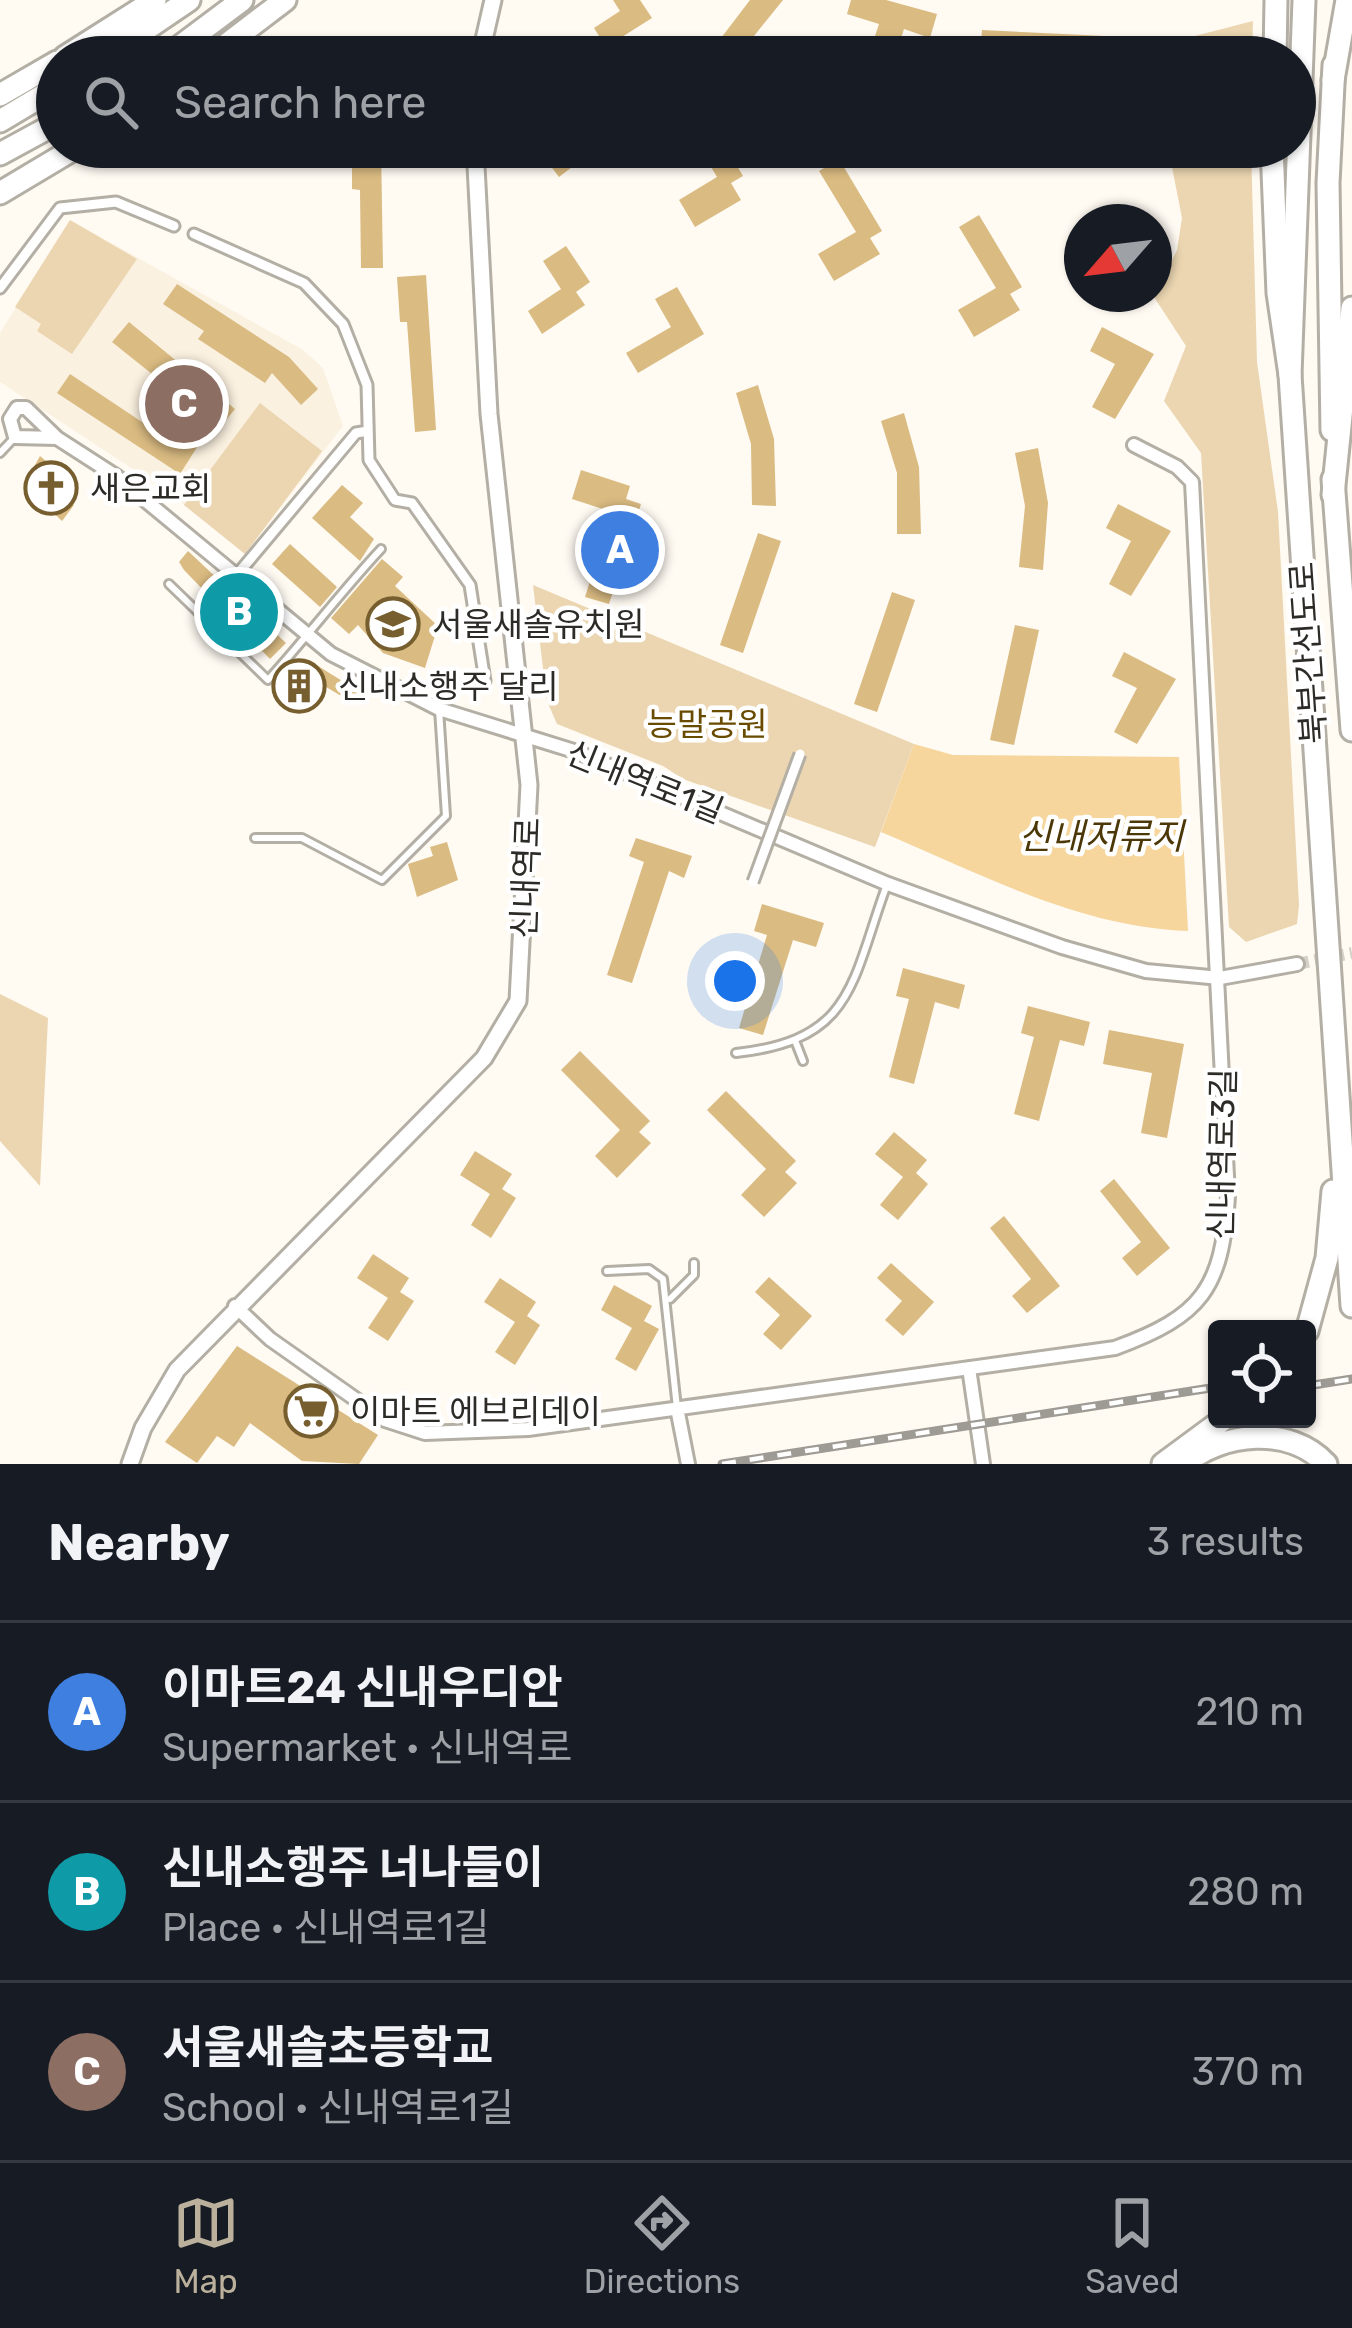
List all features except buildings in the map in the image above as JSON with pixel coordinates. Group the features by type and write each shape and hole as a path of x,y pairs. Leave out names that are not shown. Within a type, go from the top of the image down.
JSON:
{"highway":[{"path":"98,36 154,0"},
{"path":"136,36 189,0"},
{"path":"194,36 242,0"},
{"path":"238,36 285,0"},
{"path":"1275,36 1276,0"},
{"name":"북부간선도로","path":"1303,36 1304,0"},
{"name":"북부간선도로","path":"1344,0 1333,80 1328,183 1333,495 1352,730"},
{"path":"0,95 36,74"},
{"path":"0,121 36,100"},
{"path":"0,154 36,134"},
{"path":"0,193 42,168"},
{"path":"1273,168 1278,293 1290,375"},
{"name":"북부간선도로","path":"1298,168 1290,375 1352,1306"},
{"path":"1333,495 1352,308"},
{"path":"1310,1320 1328,1258 1338,1130"},
{"path":"1163,1464 1212,1428"},
{"path":"1184,1464 1201,1451 1243,1438 1292,1443 1326,1464"}],"street":[{"path":"485,36 493,0"},
{"name":"신내역로","path":"130,1464 143,1428 178,1370 235,1306 484,1058 518,1001 529,784 489,414 476,168"},
{"path":"0,289 60,208 116,202 173,226"},
{"path":"194,233 304,283 343,324 368,385 369,460 395,500 412,503 470,585 485,681"},
{"name":"신내역로1길","path":"8,437 10,418 17,408 26,408 57,438 116,476 308,637 439,709 523,735 888,884 1104,959 1146,970 1220,977 1297,964"},
{"path":"236,576 356,433 368,431"},
{"path":"8,437 57,438"},
{"name":"신내역로3길","path":"235,1306 270,1339 385,1420 425,1433 528,1429 1115,1348 1163,1330 1190,1313 1215,1275 1225,1243 1228,1196 1192,482 1178,467 1134,445"},
{"path":"753,882 800,754"},
{"path":"970,1367 983,1464"},
{"path":"677,1408 688,1464"}],"lane":[{"name":"신내역로1길","path":"0,453 8,437"},
{"path":"169,584 268,680 308,637 320,614 381,549"},
{"path":"255,838 302,838 382,880 446,816 439,709"},
{"path":"736,1053 796,1043 827,1022 845,999 888,884"},
{"path":"796,1043 803,1061"},
{"path":"668,1302 694,1275 694,1263"},
{"path":"607,1271 649,1269 663,1279 677,1408"}],"shaded area":[{"path":"70,220 303,350 323,368 343,426 245,554 168,492 0,382 0,333"}],"green space":[{"path":"1253,21 1253,36 1195,36"},
{"path":"1172,168 1252,168 1257,362 1278,512 1299,905 1297,924 1246,942 1229,927 1201,453 1164,401 1186,346 1164,312 1172,312 1172,260 1182,218"},
{"path":"70,220 137,259 72,354 37,331 41,324 15,307"},
{"path":"260,403 322,451 245,554 184,505"},
{"name":"능말공원","path":"533,585 914,744 875,847 683,779 663,766 557,724 547,701"},
{"path":"0,994 48,1018 40,1186 0,1141"}],"water":[{"name":"신내저류지","path":"914,744 953,755 1179,757 1188,931 1108,920 1069,909 881,832"}],"tunnel":[{"path":"1297,964 1352,953"}],"railway":[{"path":"1316,1385 1352,1379"},
{"path":"722,1464 1208,1388"}],"place":[{"name":"서울새솔초등학교","path":"184,404"},
{"name":"새은교회","path":"51,488"},
{"name":"이마트24 신내우디안","path":"620,550"},
{"name":"신내소행주 너나들이","path":"239,612"},
{"name":"서울새솔유치원","path":"393,624"},
{"name":"신내소행주 달리","path":"299,686"},
{"name":"이마트 에브리데이","path":"311,1411"}]}
